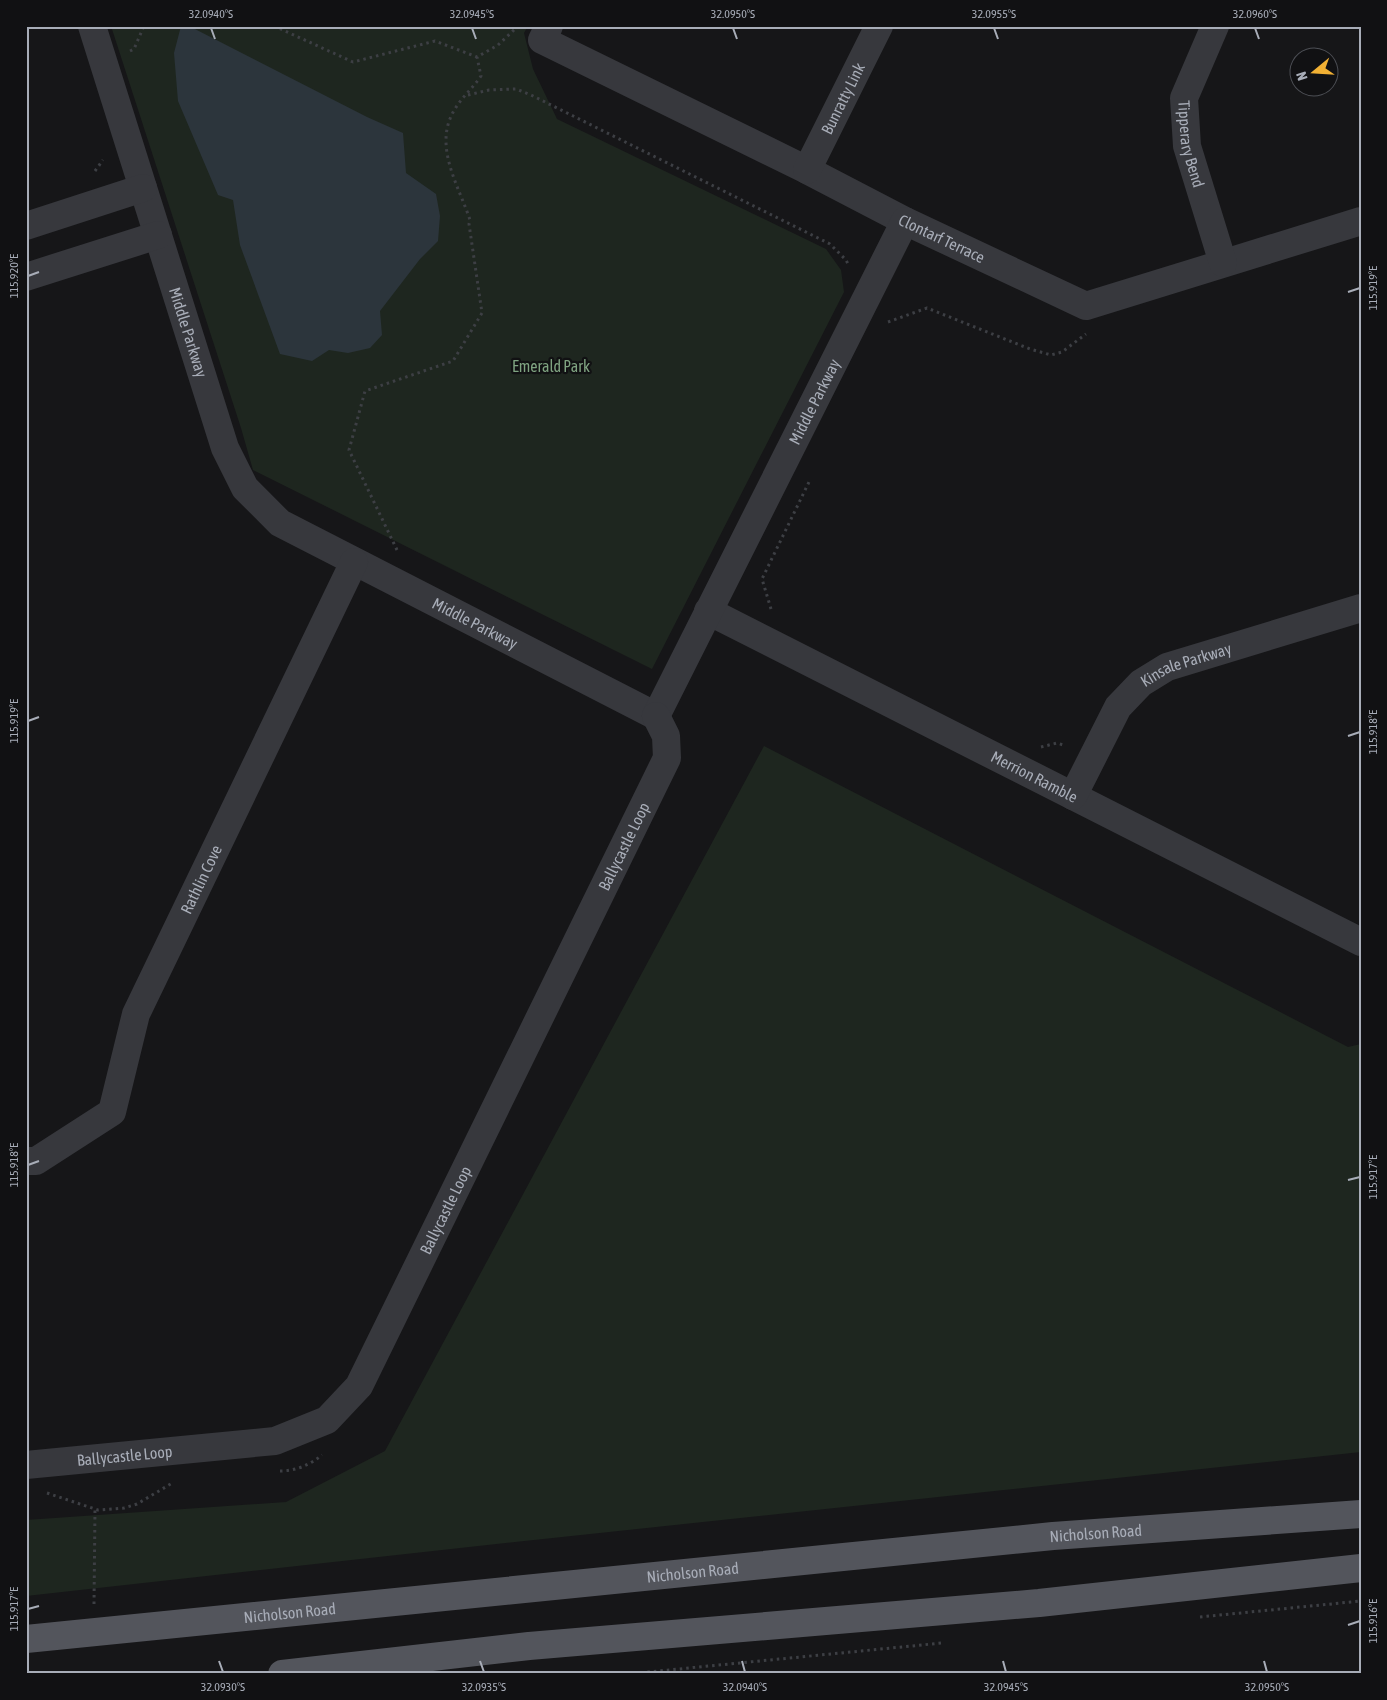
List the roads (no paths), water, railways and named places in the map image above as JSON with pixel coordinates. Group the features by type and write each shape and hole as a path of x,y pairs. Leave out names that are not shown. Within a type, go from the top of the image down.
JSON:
{"main road":[{"name":"Nicholson Road","path":"26,1639 1053,1536 1361,1514"},
{"path":"282,1674 529,1646 1038,1603 1361,1568"}],"street":[{"name":"Middle Parkway","path":"92,26 226,448 245,488 280,523 656,716 904,221"},
{"name":"Bunratty Link","path":"807,170 879,26"},
{"name":"Tipperary Bend","path":"1215,26 1184,98 1187,146 1223,263"},
{"name":"Clontarf Terrace","path":"545,33 904,221 1086,306 1361,222"},
{"path":"26,226 143,188"},
{"path":"26,277 158,235"},
{"name":"Rathlin Cove","path":"26,1161 36,1161 112,1112 136,1014 354,562"},
{"name":"Kinsale Parkway","path":"1072,796 1118,707 1141,683 1167,667 1361,608"},
{"name":"Merrion Ramble","path":"708,611 1361,942"},
{"name":"Ballycastle Loop","path":"26,1465 275,1441 326,1420 359,1386 667,758 666,736 656,716"}],"park label":[{"name":"Emerald Park","path":"551,366"}]}
